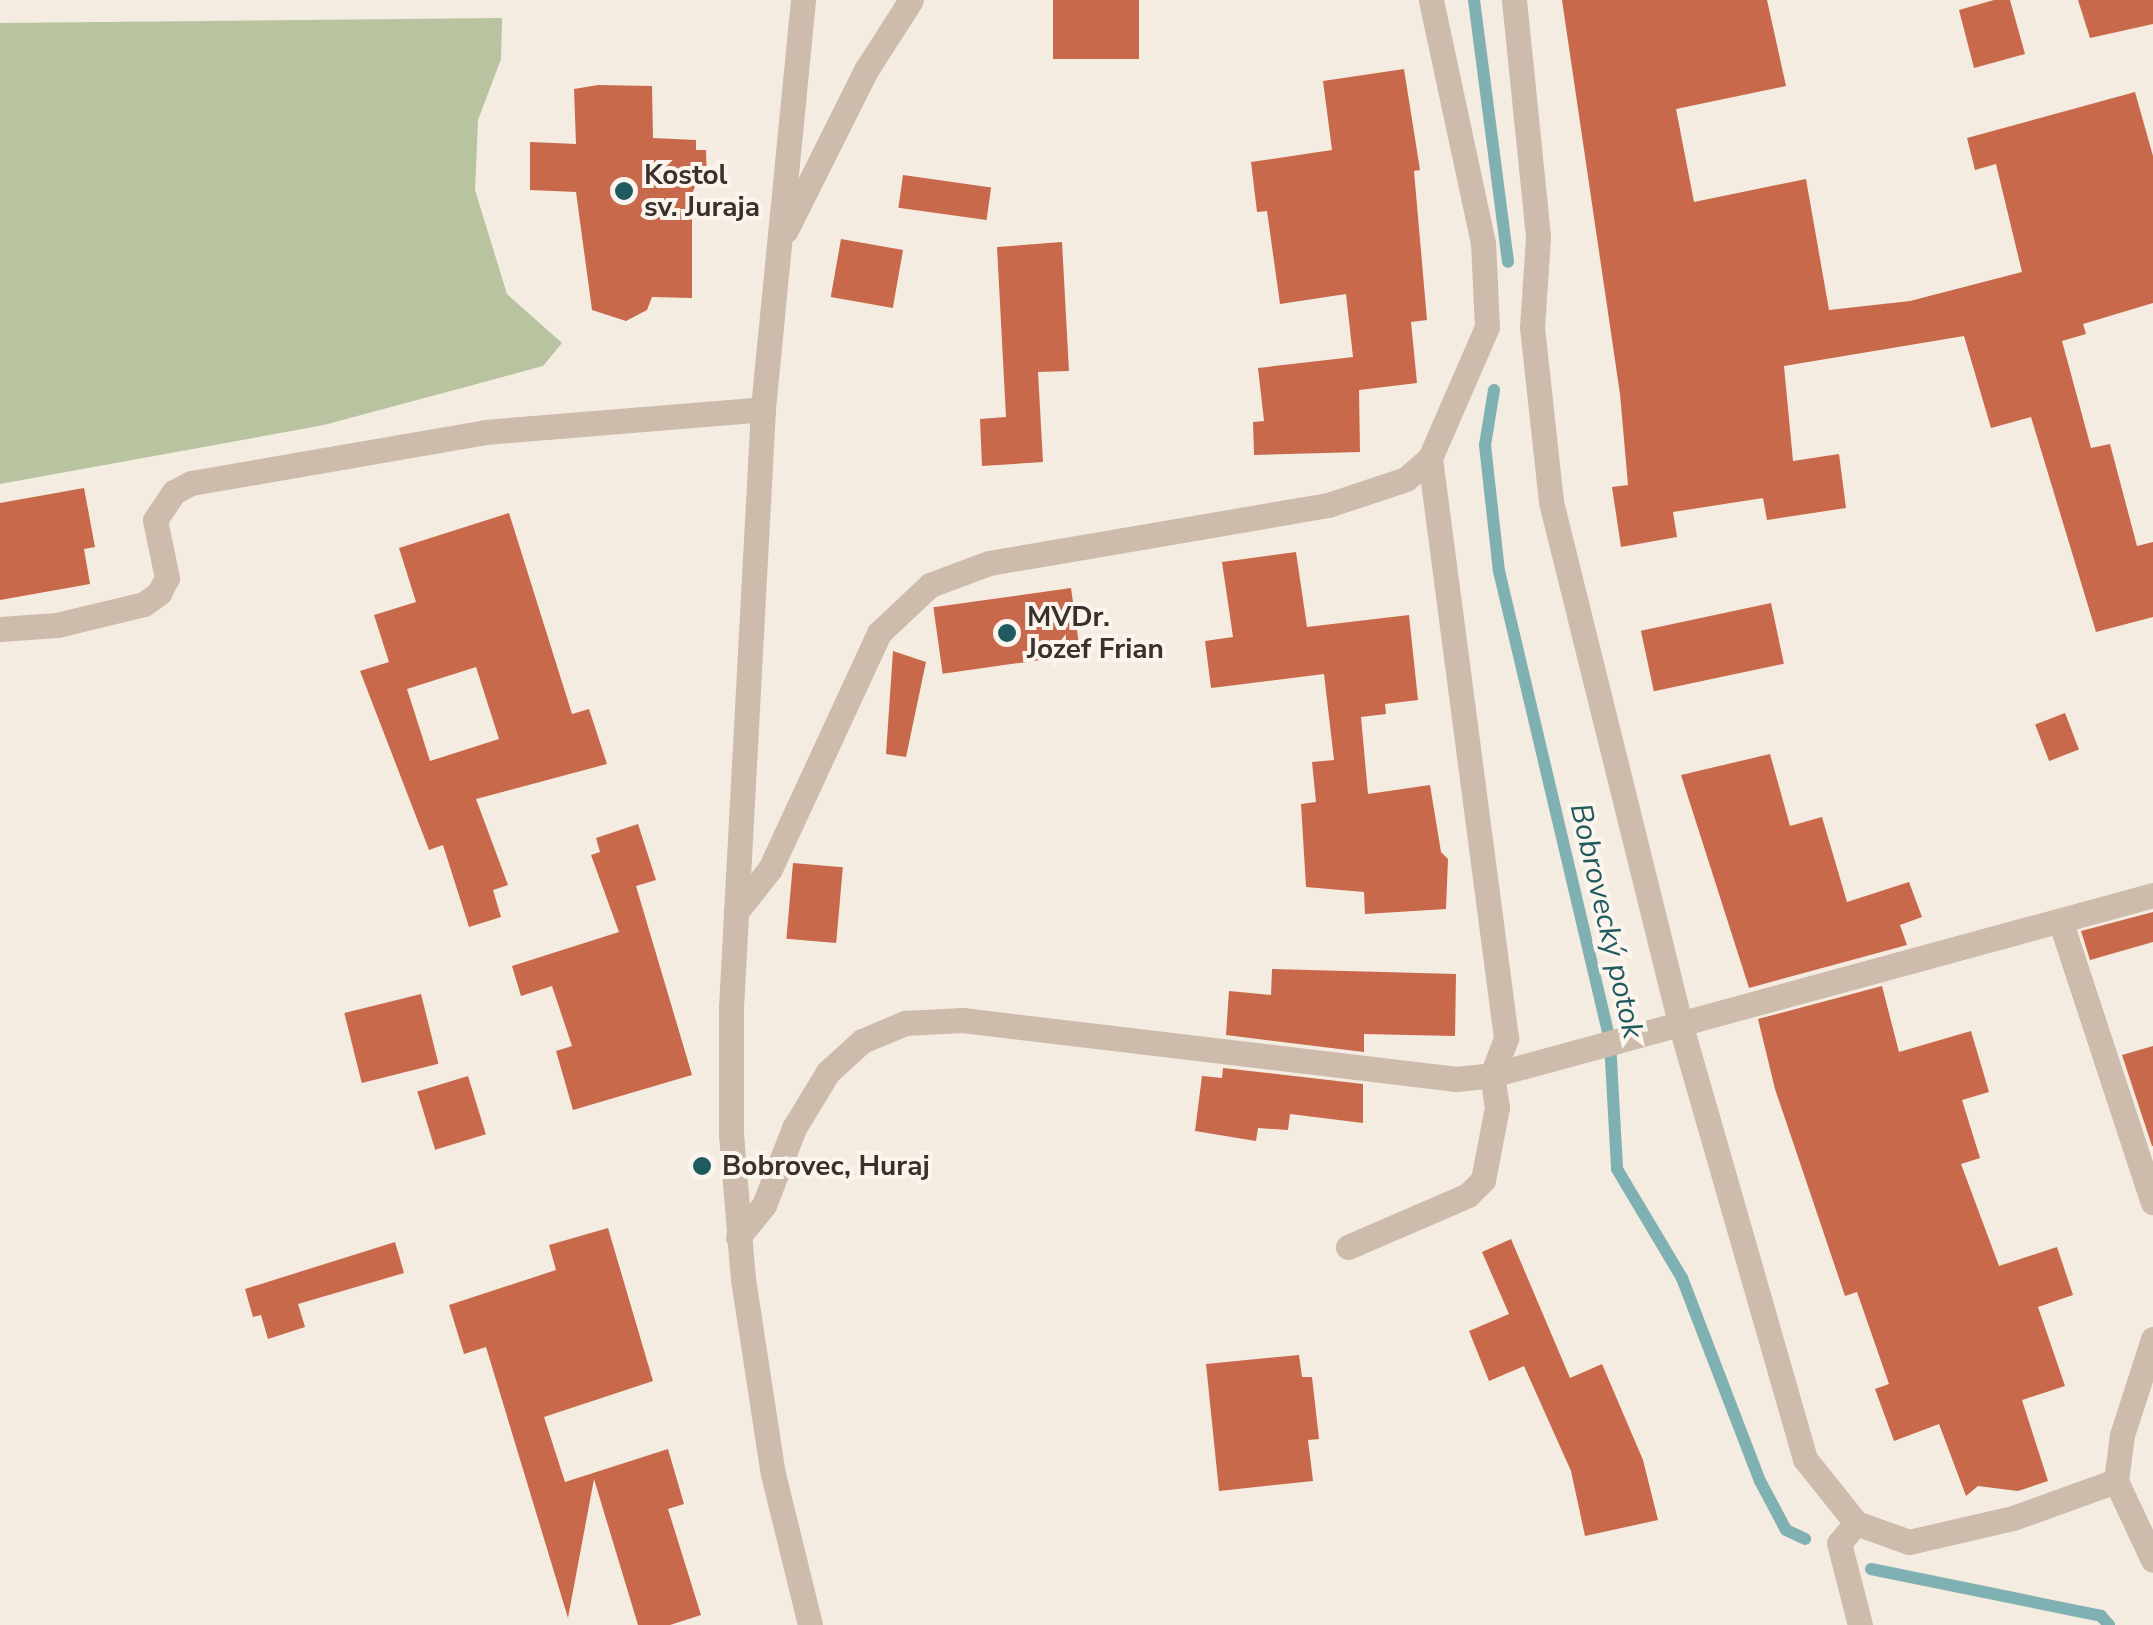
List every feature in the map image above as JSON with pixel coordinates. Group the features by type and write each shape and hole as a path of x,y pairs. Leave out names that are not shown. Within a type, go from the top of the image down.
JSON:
{"street":[{"path":"803,0 762,409 736,912 731,1134 738,1238 773,1474 810,1625"},
{"path":"779,243 866,70 911,0"},
{"path":"736,912 770,869 879,633 930,585 988,562 1328,505 1406,480 1430,458 1487,327 1483,243 1431,0"},
{"path":"1514,0 1538,237 1532,327 1551,502 1680,1023 1804,1458 1856,1523 1909,1542 2013,1518 2116,1481"},
{"path":"1487,327 1532,327"},
{"path":"0,629 57,625 144,604 159,594 167,578 154,520 174,492 191,483 485,432 762,409"},
{"path":"1348,1247 1468,1195 1483,1180 1497,1108 1492,1075 1506,1038 1430,458"},
{"path":"738,1238 764,1205 794,1128 828,1072 862,1041 905,1024 962,1020 1438,1077 1492,1075 1634,1040 1680,1023 2153,896"},
{"path":"2061,923 2153,1202"},
{"path":"2153,1339 2122,1435 2116,1481 2153,1560"},
{"path":"1856,1523 1839,1543 1860,1625"}],"green space":[{"path":"502,18 501,59 478,120 475,190 507,294 562,343 543,366 324,425 0,484 0,23"}],"building":[{"path":"1053,0 1139,0 1139,59 1053,59"},
{"path":"1562,0 1767,0 1786,86 1676,109 1694,202 1806,179 1829,310 1910,301 2022,272 1996,164 1975,170 1967,138 2135,92 2153,156 2153,303 2083,324 2086,334 2062,341 2091,448 2110,444 2137,546 2153,542 2153,617 2096,632 2031,417 1991,428 1964,336 1784,366 1793,461 1839,454 1846,508 1767,520 1763,498 1673,512 1677,537 1621,547 1612,487 1628,485 1620,394"},
{"path":"1994,0 2010,0 2025,54 1974,68 1959,10"},
{"path":"2078,0 2153,0 2153,24 2090,38"},
{"path":"1404,69 1420,170 1414,171 1427,320 1411,322 1417,383 1359,390 1360,452 1254,455 1253,422 1264,421 1258,368 1353,357 1346,294 1280,304 1267,211 1257,212 1251,162 1332,150 1323,81"},
{"name":"Kostol sv. Juraja","path":"598,85 652,86 653,138 696,140 696,150 706,150 707,183 696,184 692,194 692,298 652,297 647,310 626,321 592,310 576,192 530,190 530,142 576,144 574,89"},
{"path":"903,175 991,187 987,220 898,208"},
{"path":"841,239 903,250 893,308 831,297"},
{"path":"1062,242 1069,371 1038,372 1043,462 982,466 980,419 1006,417 997,247"},
{"path":"84,488 95,547 84,549 90,584 0,600 0,503"},
{"path":"509,513 572,714 589,709 607,764 476,799 508,885 493,890 501,917 469,927 443,845 429,850 360,671 389,662 374,615 416,602 399,548","holes":["476,667 499,739 430,761 407,689"]},
{"path":"1296,552 1307,627 1409,615 1418,700 1385,704 1386,714 1361,717 1368,794 1430,785 1441,852 1448,859 1446,909 1365,914 1364,892 1306,887 1301,804 1316,802 1312,762 1334,760 1324,674 1211,688 1205,641 1233,637 1222,562"},
{"name":"MVDr. Jozef Frian","path":"1071,588 1080,654 943,674 933,607"},
{"path":"1771,603 1784,664 1654,691 1641,631"},
{"path":"893,651 926,662 906,757 886,754"},
{"path":"2065,713 2079,749 2049,761 2035,724"},
{"path":"1770,754 1790,826 1822,817 1847,902 1909,882 1922,917 1900,925 1907,945 1749,988 1681,775"},
{"path":"638,824 656,880 636,886 692,1075 573,1110 556,1051 572,1046 552,986 521,996 512,966 619,932 591,855 600,852 596,838"},
{"path":"793,863 843,867 836,943 786,939"},
{"path":"2153,912 2153,942 2090,960 2081,931"},
{"path":"1272,969 1456,974 1455,1036 1364,1034 1364,1052 1226,1035 1229,991 1271,995"},
{"path":"1882,986 1899,1052 1971,1031 1989,1092 1962,1100 1980,1158 1961,1164 1999,1266 2057,1247 2073,1295 2038,1307 2065,1386 2022,1400 2048,1481 2018,1491 1978,1486 1966,1496 1939,1424 1894,1441 1875,1389 1889,1384 1857,1292 1845,1296 1775,1089 1758,1019"},
{"path":"421,994 438,1064 362,1083 344,1013"},
{"path":"2153,1046 2153,1146 2152,1146 2122,1055"},
{"path":"1223,1068 1363,1084 1363,1123 1290,1114 1288,1130 1258,1128 1256,1141 1195,1131 1202,1076 1222,1078"},
{"path":"468,1076 486,1134 435,1150 417,1091"},
{"path":"608,1228 653,1381 544,1417 565,1482 668,1449 684,1504 668,1509 701,1615 670,1625 638,1625 594,1479 568,1618 486,1347 464,1354 449,1305 556,1270 549,1245"},
{"path":"1511,1239 1570,1378 1602,1364 1643,1460 1658,1520 1585,1536 1571,1471 1524,1366 1489,1381 1469,1331 1509,1314 1482,1252"},
{"path":"395,1242 404,1273 298,1304 305,1327 268,1339 261,1315 253,1317 245,1289"},
{"path":"1299,1355 1302,1377 1312,1377 1319,1439 1308,1440 1313,1481 1219,1491 1206,1364"}],"waterway":[{"name":"Bobrovecký potok","path":"1474,0 1508,262"},
{"name":"Bobrovecký potok","path":"1494,390 1485,445 1499,571 1610,1042 1617,1169 1682,1278 1760,1481 1786,1530 1805,1539"},
{"name":"Bobrovecký potok","path":"1871,1569 2101,1616 2109,1625"}],"place":[{"name":"Kostol sv. Juraja","path":"624,191"},
{"name":"MVDr. Jozef Frian","path":"1007,633"},
{"name":"Bobrovec, Huraj","path":"702,1166"}]}
